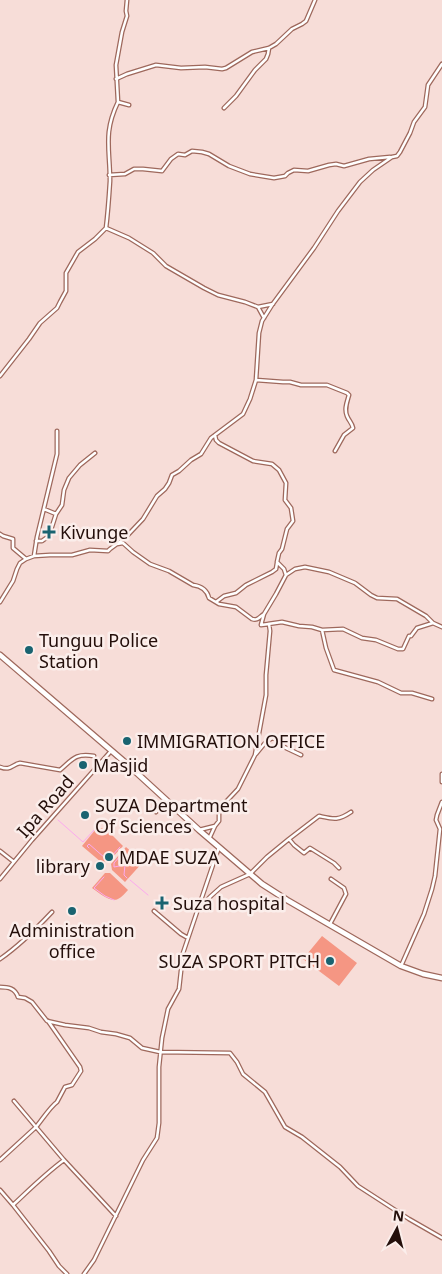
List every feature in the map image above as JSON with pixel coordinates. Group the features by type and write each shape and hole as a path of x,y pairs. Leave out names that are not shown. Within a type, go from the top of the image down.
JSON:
{"main road":[{"path":"0,655 209,839 272,891 401,966 422,974 442,978"}],"street":[{"path":"0,376 30,339 40,323 57,308 66,291 66,273 78,252 106,228 109,176 108,132 118,102 116,65 127,16 127,0"},
{"path":"116,79 156,65 181,68 205,67 224,69 252,52 269,48 276,44 292,29 306,21 315,0"},
{"path":"224,108 266,59 269,48"},
{"path":"109,176 125,174 134,169 144,168 162,171 171,159 178,154 185,155 192,151 209,154 229,166 250,174 274,178 285,176 294,170 308,171 336,164 344,166 369,158 397,156 414,122 425,107 428,85 442,64"},
{"path":"118,102 129,105"},
{"path":"0,602 13,581 20,563 26,558 72,555 90,550 108,551 125,538 143,519 157,496 169,483 172,475 201,454 214,435 243,414 250,400 256,380 259,333 264,318 360,182 392,157"},
{"path":"106,228 129,238 153,252 166,266 218,295 258,307 273,304"},
{"path":"258,307 264,318"},
{"path":"256,380 290,382 301,385 327,385 347,392 349,397 346,412 353,428 344,435 335,450"},
{"path":"34,556 57,454 56,431"},
{"path":"214,435 219,443 254,461 272,464 278,470 286,483 285,500 291,508 293,521 287,529 276,568 272,572 246,584 236,593 224,596 216,602"},
{"path":"36,541 42,541 49,536 56,514 62,504 64,490 70,478 80,465 95,453"},
{"path":"44,509 56,514"},
{"path":"0,534 13,539 13,548 26,558"},
{"path":"114,546 123,543 150,564 203,588 209,598 216,602 236,607 252,619 257,620 264,614"},
{"path":"277,562 284,569 286,575"},
{"path":"261,624 264,614 286,575 305,567 329,572 356,583 377,598 397,599 442,627"},
{"path":"261,624 282,622 322,630 344,629 362,638 403,649 409,636 417,628 434,623"},
{"path":"255,755 266,695 270,631 268,624 261,624"},
{"path":"322,630 334,670 378,682 401,693 412,693 432,698"},
{"path":"209,839 219,821 219,812 222,806 238,789 255,755 265,743 272,738 278,740 284,747 300,755"},
{"name":"Ipa Road","path":"0,879 111,751"},
{"path":"0,767 11,768 20,763 60,770 76,756 83,754 94,756"},
{"path":"442,774 442,782"},
{"path":"156,812 166,800"},
{"path":"401,966 424,914 432,889 440,829 436,820 442,802"},
{"path":"199,908 222,887 250,874 267,857 319,816 338,819 350,812"},
{"path":"199,830 215,826"},
{"path":"289,839 304,853 310,848 339,868"},
{"path":"84,1274 94,1260 143,1160 156,1138 159,1123 160,1052 168,1010 179,989 183,953 219,847"},
{"path":"0,851 14,862"},
{"path":"330,924 346,894 344,888 331,879"},
{"path":"0,959 32,933 52,912"},
{"path":"154,912 188,938"},
{"path":"0,987 12,988 18,997 32,1002 48,1021 81,1071 72,1085 65,1087 56,1102 36,1126 0,1160"},
{"path":"48,1021 116,1034 130,1038 142,1048 160,1052 230,1053 243,1074 265,1092 285,1127 340,1167 358,1186 442,1238"},
{"path":"14,1102 116,1216"},
{"path":"13,1205 46,1173 64,1160"},
{"path":"0,1190 67,1274"}],"shaded area":[{"path":"100,828 107,830 123,846 109,861 101,862 82,846 95,830"},
{"path":"126,847 143,862 125,882 112,870 111,864"},
{"path":"105,873 110,873 128,890 118,899 111,900 92,888"},
{"name":"SUZA SPORT PITCH","path":"322,936 357,963 339,986 303,959"}],"waterway":[{"path":"58,820 83,842 94,830"},
{"path":"89,848 87,846 89,844 105,858 110,858 120,847"},
{"path":"124,854 114,863 114,867 125,865 124,875 127,878"},
{"path":"104,877 94,888 114,900"},
{"path":"130,880 148,895"}],"place":[{"name":"Kivunge","path":"49,532"},
{"name":"Tunguu Police Station","path":"29,650"},
{"name":"IMMIGRATION OFFICE","path":"127,741"},
{"name":"Masjid","path":"83,765"},
{"name":"SUZA Department Of Sciences","path":"85,815"},
{"name":"MDAE SUZA","path":"109,857"},
{"name":"library","path":"100,866"},
{"name":"Suza hospital","path":"162,903"},
{"name":"Administration office","path":"72,911"},
{"name":"SUZA SPORT PITCH","path":"330,961"}]}
